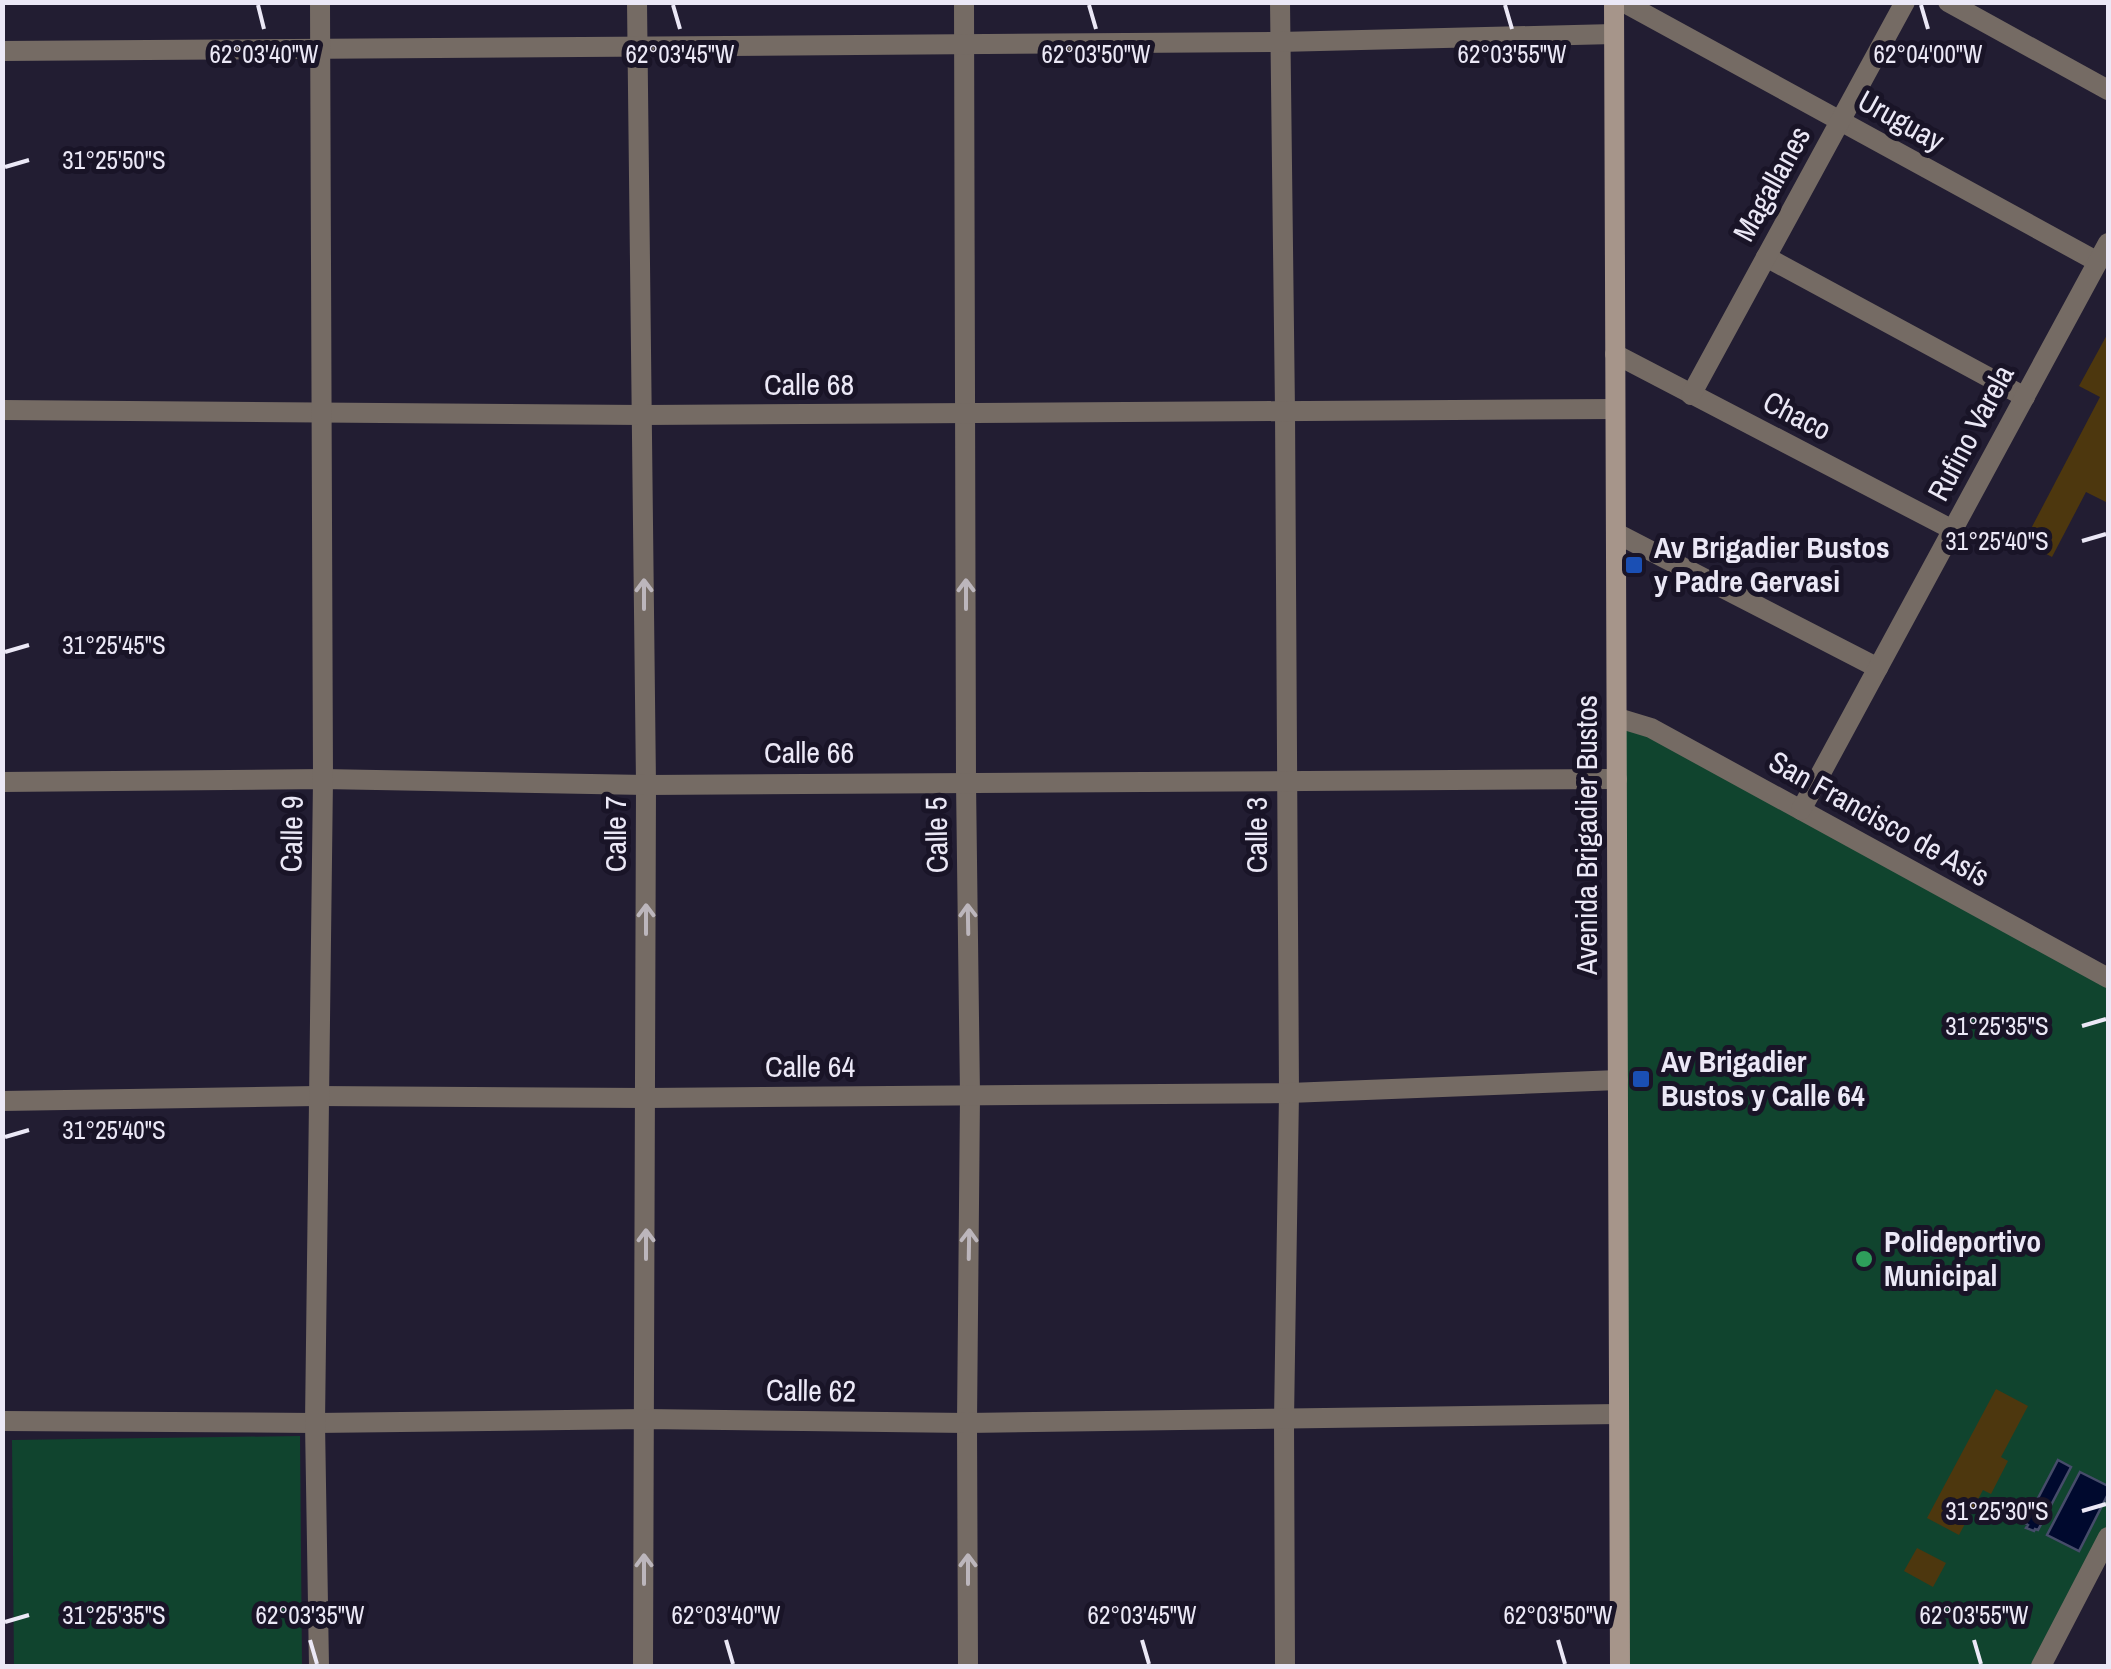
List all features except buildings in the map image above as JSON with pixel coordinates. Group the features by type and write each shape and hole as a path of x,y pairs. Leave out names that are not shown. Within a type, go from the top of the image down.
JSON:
{"street":[{"name":"Calle 9","path":"320,2 322,779 315,1423 320,1666"},
{"name":"Calle 7","path":"637,2 646,785 643,1666"},
{"name":"Calle 5","path":"964,2 970,1096 968,1666"},
{"name":"Calle 3","path":"1280,2 1289,1093 1285,1666"},
{"name":"Avenida Brigadier Bustos","path":"1614,2 1620,1666"},
{"name":"Uruguay","path":"1623,2 1840,122 2103,252"},
{"name":"Magallanes","path":"1691,395 1905,2"},
{"path":"1948,2 2108,90"},
{"path":"2,51 1279,42 1614,34"},
{"name":"Rufino Varela","path":"1801,810 2103,252"},
{"path":"1766,258 2025,396"},
{"name":"Chaco","path":"1615,354 1953,530"},
{"name":"Calle 68","path":"2,410 643,416 1616,409"},
{"path":"1616,533 1878,668"},
{"name":"San Francisco de Asís","path":"1618,718 1651,728 2108,978"},
{"name":"Calle 66","path":"2,782 322,779 646,785 1616,779"},
{"name":"Calle 64","path":"2,1101 317,1096 646,1098 1289,1093 1618,1080"},
{"name":"Calle 62","path":"2,1422 967,1422 1619,1414"},
{"path":"2040,1666 2108,1537"}],"green space":[{"name":"Polideportivo Municipal","path":"1618,718 2108,981 2108,1537 2041,1666 1620,1666"},
{"path":"300,1436 302,1666 14,1666 12,1440"}],"water":[{"path":"2058,1460 2071,1467 2038,1530 2026,1528 2025,1523"},
{"path":"2080,1472 2108,1486 2108,1494 2079,1551 2047,1535"}],"place":[{"name":"Av Brigadier Bustos y Padre Gervasi","path":"1634,565"},
{"name":"Av Brigadier Bustos y Calle 64","path":"1641,1079"},
{"name":"Polideportivo Municipal","path":"1864,1259"}]}
